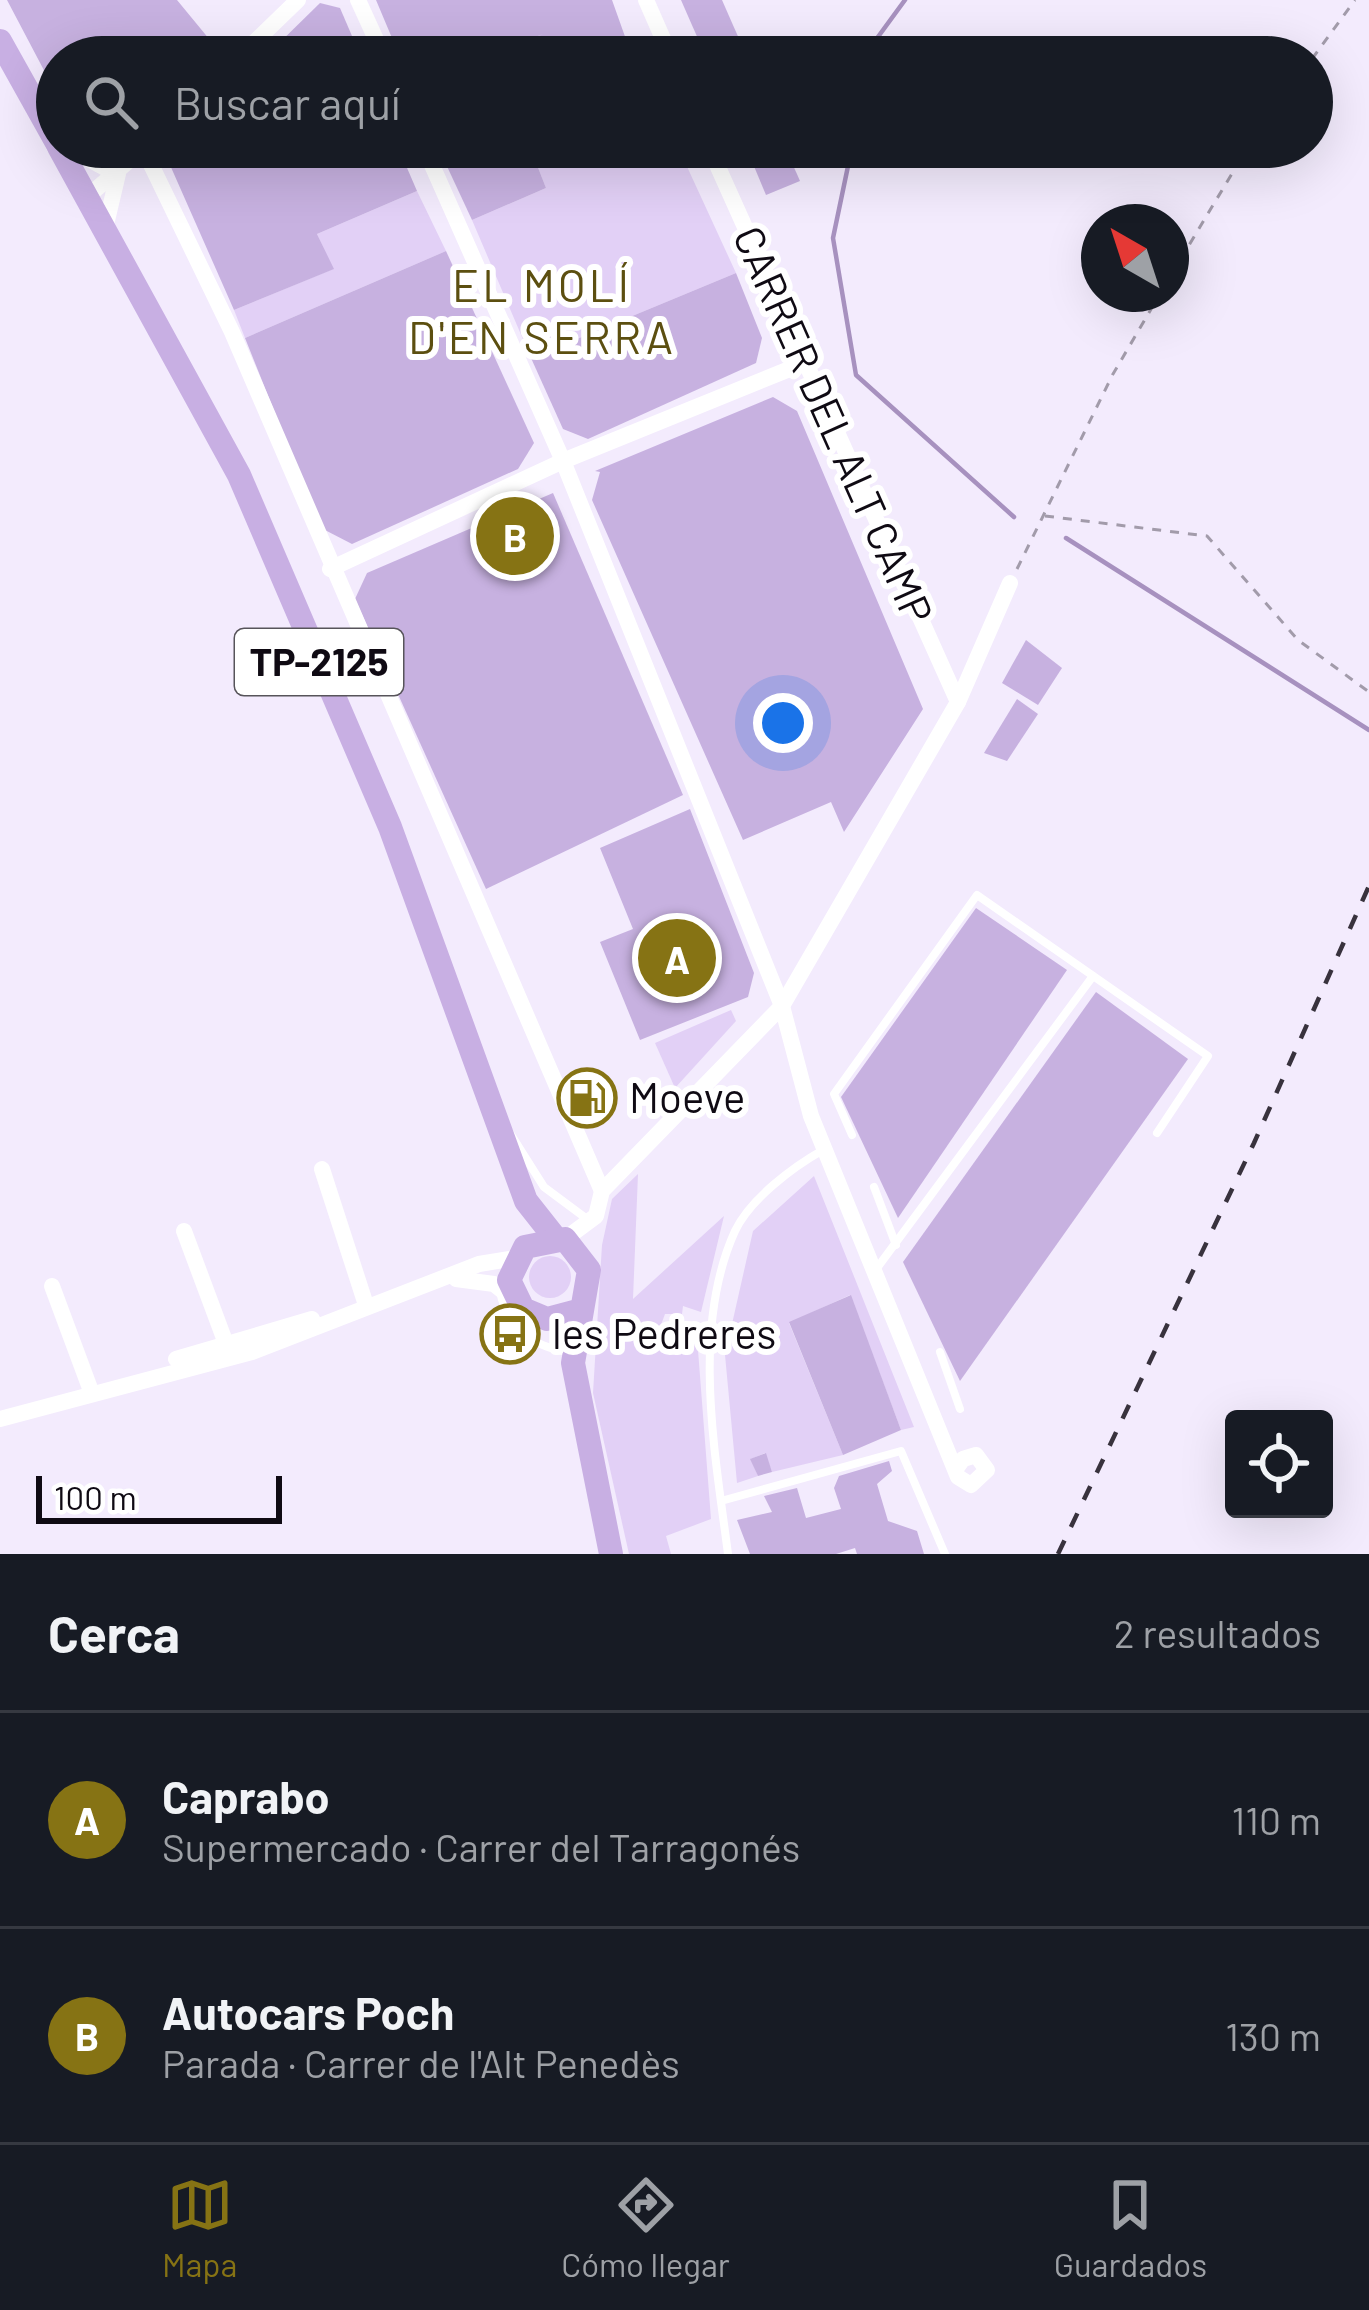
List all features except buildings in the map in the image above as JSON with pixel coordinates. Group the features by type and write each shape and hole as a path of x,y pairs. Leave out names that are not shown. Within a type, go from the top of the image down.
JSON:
{"main road":[{"name":"TP-2125","path":"0,41 36,103"},
{"name":"TP-2125","path":"72,168 239,475 390,827 526,1201 589,1270"},
{"name":"TP-2125","path":"517,1303 509,1280 520,1252 526,1201"},
{"path":"520,1252 560,1239"},
{"path":"589,1270 568,1357 611,1554"},
{"path":"517,1303 554,1319 581,1310"},
{"path":"517,1303 568,1357"}],"street":[{"path":"261,36 298,0"},
{"path":"358,0 374,36"},
{"path":"646,0 662,36"},
{"path":"114,168 118,170"},
{"path":"87,196 120,168"},
{"path":"154,168 232,332 330,569 602,1191"},
{"path":"433,168 563,461 782,1006 824,1149 952,1458"},
{"name":"CARRER DEL ALT CAMP","path":"718,168 958,703"},
{"path":"105,230 118,170"},
{"path":"330,569 563,461 802,364"},
{"path":"560,1239 596,1216 602,1191 782,1006 958,703 1010,584"},
{"path":"322,1168 366,1305"},
{"path":"589,1220 589,1270"},
{"path":"184,1231 225,1341"},
{"path":"91,1391 252,1352 366,1305 520,1252"},
{"path":"437,1280 472,1278 517,1303"},
{"path":"52,1286 91,1391"},
{"path":"0,1419 225,1341 366,1305"}],"lane":[{"path":"852,1135 834,1094 976,895 1208,1056 1157,1133"},
{"path":"876,1269 1093,976"},
{"path":"498,1125 515,1135 544,1187 589,1220"},
{"path":"728,1554 711,1427 713,1321 736,1228 793,1167 824,1149"},
{"path":"874,1187 897,1246"},
{"path":"517,1303 503,1307 532,1341 568,1357"},
{"path":"940,1352 960,1409"},
{"path":"722,1501 901,1451 945,1554"}],"path":[{"path":"1328,36 1354,0"},
{"path":"1189,245 1235,168"},
{"path":"1010,584 1113,374 1149,312"},
{"path":"1045,516 1207,536 1298,640 1369,692"}],"shaded area":[{"path":"538,168 688,168 736,273 531,358 472,220 546,188"},
{"path":"417,191 446,251 245,338 234,310 333,269 317,234"},
{"path":"731,1010 736,1021 675,1088 655,1043"},
{"path":"638,1174 633,1299 724,1216 701,1312 683,1306 682,1314 665,1314 655,1341 670,1348 678,1331 697,1337 711,1519 666,1536 671,1554 629,1554 593,1393 602,1245 612,1199"},
{"path":"814,1176 914,1427 901,1430 850,1295 789,1323 843,1455 772,1472 765,1453 751,1459 758,1476 737,1483 725,1355 753,1231"},
{"path":"550,1256 565,1262 571,1277 565,1292 550,1298 535,1292 529,1277 535,1262"}],"waterway":[{"path":"879,36 905,0"},
{"path":"848,168 833,238 856,375 1014,517"},
{"path":"1066,538 1369,730"}],"railway":[{"path":"1058,1554 1254,1143 1369,886"}],"place":[{"name":"Autocars Poch","path":"515,536"},
{"name":"Caprabo","path":"677,958"},
{"name":"Moeve","path":"587,1098"},
{"name":"les Pedreres","path":"510,1334"}],"district":[{"name":"EL MOLÍ D'EN SERRA","path":"542,312"}]}
